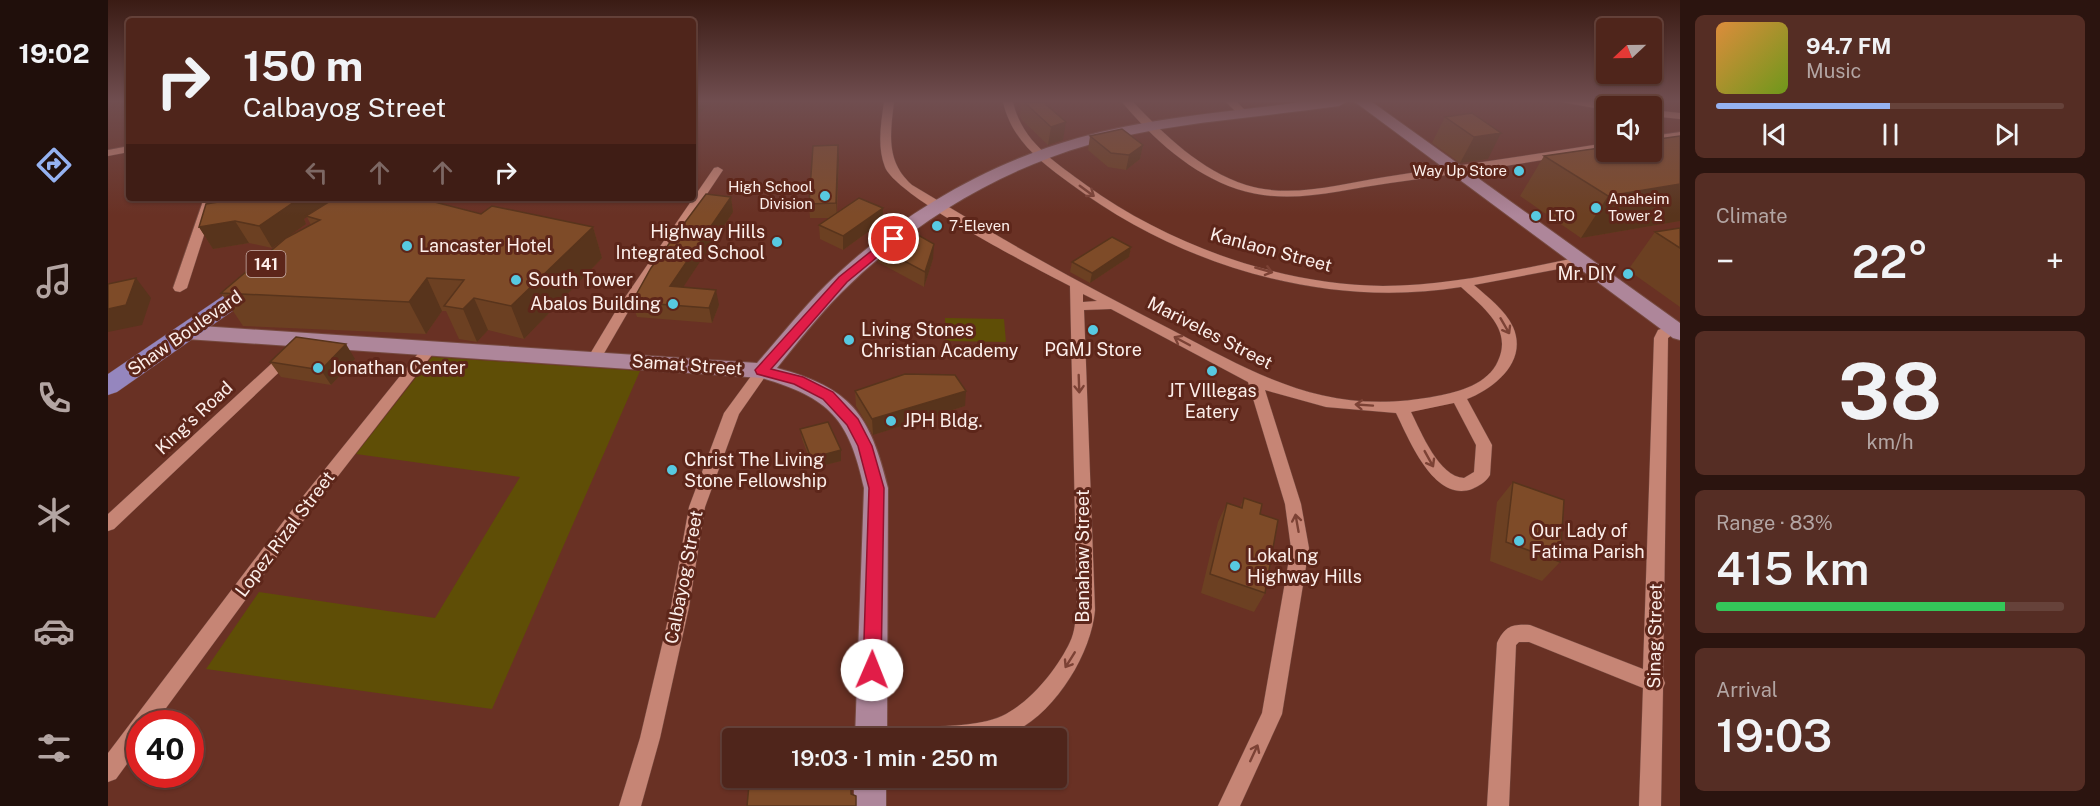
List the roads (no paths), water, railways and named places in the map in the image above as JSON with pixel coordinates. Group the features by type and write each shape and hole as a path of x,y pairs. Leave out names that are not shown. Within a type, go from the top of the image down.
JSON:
{"main road":[{"name":"Shaw Boulevard","path":"108,376 270,267 186,332 108,386"}],"street":[{"name":"Mariveles Street","path":"888,140 888,154 894,175 939,207 1114,305 1254,379 1284,391 1317,399 1401,408 1460,397 1498,375 1512,341 1498,314 1465,284"},
{"name":"Kanlaon Street","path":"1024,140 1119,213 1176,240 1242,264 1308,281 1360,289 1410,289 1465,284 1580,261"},
{"name":"Calbayog Street","path":"630,806 653,727 680,607 697,507 732,413 762,370 843,280 939,207 1001,173 1041,155 1095,140"},
{"path":"1164,140 1185,160 1207,172 1245,188 1270,193 1289,193 1596,149"},
{"path":"1414,140 1677,331"},
{"path":"108,153 126,150"},
{"path":"594,359 628,302 718,170"},
{"path":"180,288 209,201"},
{"name":"Banahaw Street","path":"996,728 1010,724 1038,701 1074,655 1083,634 1086,610 1076,284"},
{"path":"1076,306 1114,305"},
{"name":"Sinag Street","path":"1650,806 1661,338 1663,333 1677,331"},
{"name":"Samat Street","path":"186,332 762,370 798,381 828,395 853,422 870,462 876,488 871,728"},
{"name":"King's Road","path":"108,524 306,340"},
{"name":"Lopez Rizal Street","path":"153,710 304,507 430,348"},
{"path":"1229,806 1272,714 1300,549 1293,504 1254,379"},
{"path":"1401,408 1434,468 1461,485 1470,483 1482,475 1484,445 1460,397"},
{"path":"1498,806 1507,643 1514,633 1530,634 1654,683"},
{"path":"108,771 126,747"},
{"path":"870,788 870,806"}],"place":[{"name":"Way Up Store","path":"1519,171"},
{"name":"High School Division","path":"825,196"},
{"name":"Anaheim Tower 2","path":"1596,208"},
{"name":"LTO","path":"1536,216"},
{"name":"7-Eleven","path":"937,226"},
{"name":"Highway Hills Integrated School","path":"777,242"},
{"name":"Lancaster Hotel","path":"407,246"},
{"name":"Mr. DIY","path":"1628,274"},
{"name":"South Tower","path":"516,280"},
{"name":"Abalos Building","path":"673,304"},
{"name":"PGMJ Store","path":"1093,330"},
{"name":"Living Stones Christian Academy","path":"849,340"},
{"name":"Jonathan Center","path":"318,368"},
{"name":"JT VIllegas Eatery","path":"1212,371"},
{"name":"JPH Bldg.","path":"891,421"},
{"name":"Christ The Living Stone Fellowship","path":"672,470"},
{"name":"Our Lady of Fatima Parish","path":"1519,541"},
{"name":"Lokal ng Highway Hills","path":"1235,566"}]}
